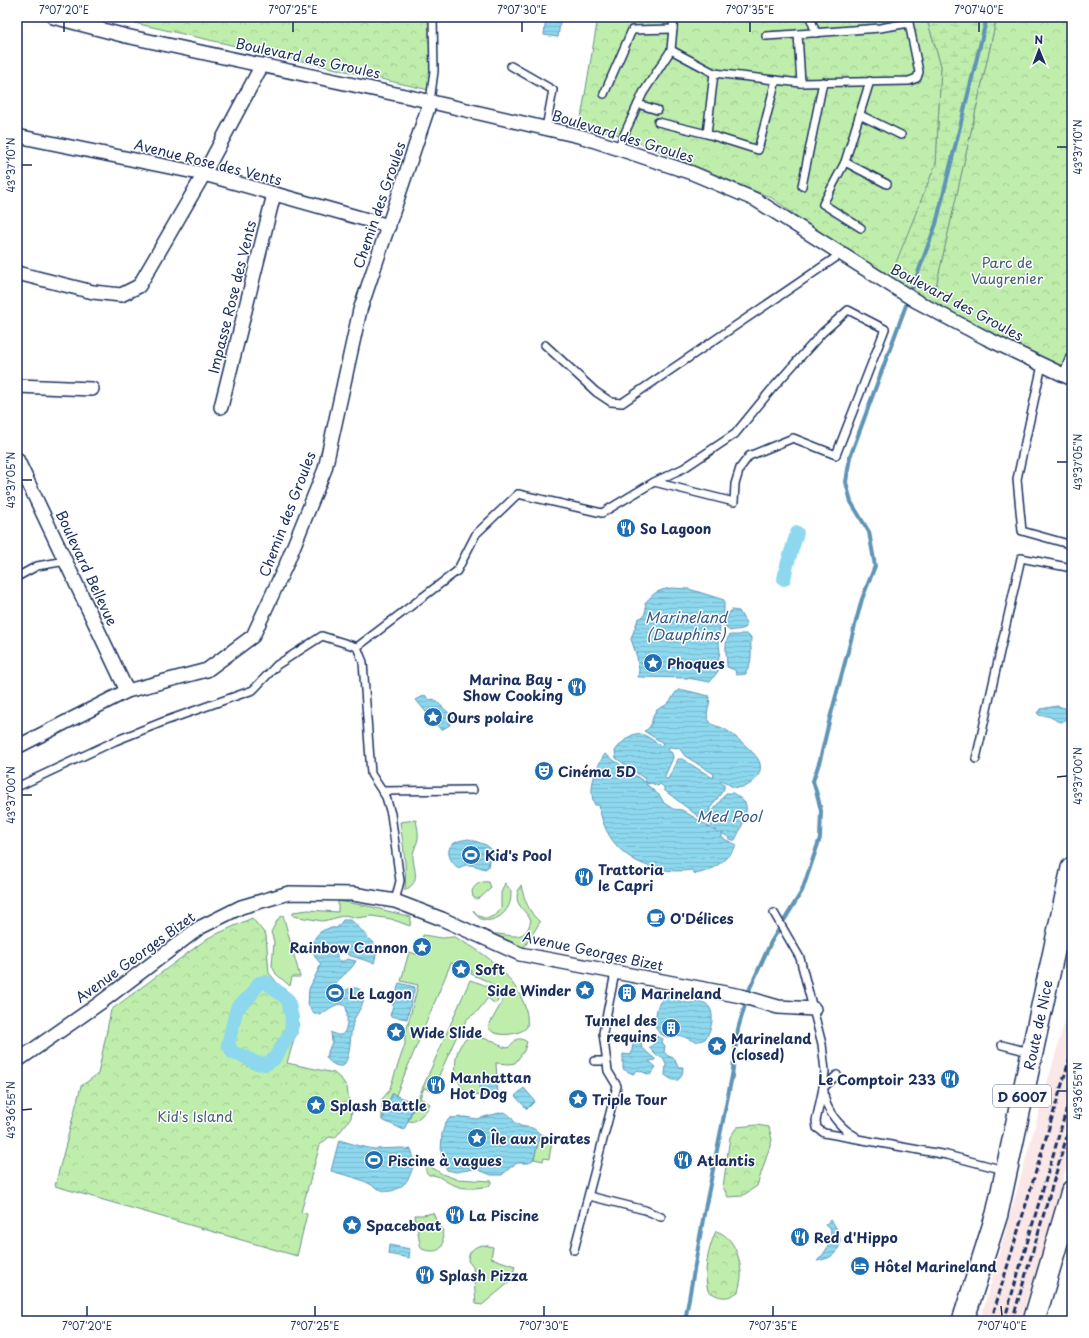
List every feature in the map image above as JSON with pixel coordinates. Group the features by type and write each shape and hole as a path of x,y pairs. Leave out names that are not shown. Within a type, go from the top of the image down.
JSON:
{"main road":[{"name":"Route de Nice","path":"963,1321 997,1214 1072,868"},
{"path":"1034,1321 1072,1191"}],"street":[{"name":"Boulevard des Groules","path":"53,17 126,36 583,137 692,173 756,200 916,301 986,338 1067,377"},
{"path":"17,273 93,292 121,295 139,286 204,174 262,65"},
{"name":"Chemin des Groules","path":"17,747 128,691 207,670 253,636 286,564 324,469 360,310 430,102"},
{"name":"Avenue Rose des Vents","path":"17,136 204,174 389,226"},
{"name":"Impasse Rose des Vents","path":"221,407 274,194"},
{"path":"17,386 92,389"},
{"name":"Boulevard Bellevue","path":"17,459 128,691"},
{"name":"Avenue Georges Bizet","path":"17,1061 100,1002 199,928 241,907 289,893 353,894 395,901 442,919 520,954 742,996 778,1007 814,1009"}],"lane":[{"path":"430,102 434,70 433,17"},
{"path":"618,148 643,93 671,50 674,17"},
{"path":"810,17 816,33"},
{"path":"671,50 714,73 801,83 909,81 917,78 919,72 907,20 880,28 766,36"},
{"path":"604,94 632,30 673,29"},
{"path":"798,34 801,83"},
{"path":"512,66 553,90 546,128"},
{"path":"707,134 714,73"},
{"path":"658,122 707,134 758,150 776,80"},
{"path":"802,186 823,82"},
{"path":"861,228 824,204 845,162 870,82"},
{"path":"638,104 658,110"},
{"path":"860,114 900,135"},
{"path":"845,162 887,184"},
{"path":"545,345 596,392 611,402 622,403 841,254"},
{"path":"357,647 457,571 476,534 518,494 602,513 654,482 684,468 735,434 771,390 822,333 848,310 885,329 836,455 793,438 749,456 740,468 735,484 734,502 654,482"},
{"path":"1067,377 1070,358"},
{"path":"1042,365 1017,479 1022,531 1072,545"},
{"path":"976,759 1021,558 1072,568"},
{"path":"17,576 37,566 66,561"},
{"path":"17,787 114,741 165,721 253,690 277,665 322,636 357,647"},
{"path":"357,647 363,662 371,774 386,797 392,814 400,881 395,901"},
{"path":"382,791 473,790"},
{"path":"775,914 800,958 814,1009 823,1051 825,1071 816,1121 817,1128 824,1133 948,1156 1006,1170"},
{"path":"574,1250 617,1086 608,1071 603,1033 615,973"},
{"path":"1002,1046 1032,1052"},
{"path":"594,1061 607,1061"},
{"path":"823,1088 837,1075"},
{"path":"823,1088 826,1104 832,1115 843,1127 861,1139"},
{"path":"588,1196 645,1210 661,1217"}],"shaded area":[{"path":"1072,995 1072,1149 1021,1321 980,1321"}],"green space":[{"path":"108,17 431,17 429,90"},
{"name":"Parc de Vaugrenier","path":"598,17 926,17 941,66 936,163 893,270 935,291 997,17 1072,17 1072,373 911,297 868,268 772,198 623,136 580,124"},
{"path":"926,17 997,17 935,292 892,270 936,163 941,66"},
{"path":"416,820 418,841 413,854 415,878 414,883 405,890 405,864 400,822"},
{"path":"483,882 489,882 491,888 480,898 476,899 473,897 472,891 477,885"},
{"path":"505,883 511,891 511,899 505,912 496,919 480,919 473,910 479,916 484,918 489,918 497,914 501,908 501,893"},
{"path":"521,885 528,905 540,922 525,946 522,948 490,934 515,936 525,933 531,920 521,908 517,900 518,891"},
{"path":"338,901 368,906 411,917 410,926 391,919 372,916 357,918 345,915 322,921 293,916 293,912 308,910 338,912"},
{"path":"283,915 300,977 292,977 290,986 276,974 272,966 274,942 271,932 278,919"},
{"name":"Kid's Island","path":"252,918 266,935 269,973 293,1001 299,1023 287,1063 334,1073 347,1087 349,1103 352,1110 351,1118 335,1138 329,1137 320,1145 301,1212 307,1214 297,1256 55,1186 81,1086 98,1074 111,1010 208,938"},
{"path":"423,935 442,938 455,937 487,957 517,989 527,1014 527,1027 521,1031 511,1034 497,1034 492,1031 488,1027 502,1002 502,995 489,982 471,974 472,971 451,963 396,1095 392,1094 382,1120 382,1099 389,1091 405,1044 405,1036 418,985 401,981 409,952 424,956 428,944 422,942"},
{"path":"470,980 492,989 497,996 498,1001 495,1004 488,998 477,1012 468,1018 459,1031 432,1091 424,1088 420,1098 430,1104 429,1106 424,1114 416,1120 408,1121"},
{"path":"474,1036 494,1041 503,1047 508,1048 518,1039 527,1042 524,1051 515,1063 496,1063 497,1080 479,1082 480,1096 466,1091 461,1086 456,1073 456,1058 458,1050 466,1039"},
{"path":"757,1125 769,1127 772,1140 757,1186 742,1196 728,1197 723,1187 730,1137 737,1127"},
{"path":"540,1134 547,1136 546,1139 552,1141 549,1159 544,1158 543,1161 534,1159"},
{"path":"427,1165 442,1174 456,1179 492,1181 489,1186 462,1188 439,1177 429,1175 426,1170"},
{"path":"433,1213 437,1222 443,1229 442,1246 435,1251 421,1248 415,1215"},
{"path":"716,1231 727,1237 731,1242 739,1260 741,1278 738,1292 726,1297 720,1297 708,1291 706,1276 707,1260"},
{"path":"483,1245 493,1247 491,1258 515,1266 511,1281 482,1305 476,1304 473,1267 468,1261 472,1250"}],"water":[{"path":"546,17 561,17 558,37 544,35"},
{"name":"Marineland (Dauphins)","path":"671,588 689,589 724,600 724,616 720,623 720,652 718,661 721,667 710,682 687,678 638,677 639,670 637,657 631,639 638,619 644,616 646,609 645,603 651,596 656,592"},
{"path":"731,610 739,611 746,623 746,627 730,631 723,626"},
{"path":"746,634 751,637 751,659 746,674 736,675 735,670 727,667 726,646 730,635"},
{"name":"Med Pool","path":"678,690 684,690 709,696 710,699 707,715 710,722 713,725 724,729 738,739 756,756 760,764 758,775 751,784 740,788 730,786 721,780 720,782 724,785 724,789 709,810 712,812 726,793 733,793 745,803 745,817 735,840 732,840 722,833 722,838 737,845 729,855 714,867 702,873 695,874 692,870 675,871 659,869 644,865 631,858 619,848 610,836 603,822 599,805 595,805 592,793 592,786 596,772 605,754 646,783 645,779 616,758 615,751 626,739 634,734 646,736 661,746 663,743 644,731 649,728 656,711 667,704","holes":["669,747 679,748 685,756 714,774 713,778 682,759 678,759 668,779 664,778 673,758 672,753 668,750","651,783 658,786 660,784 664,787 664,790 699,817 704,817 708,820 708,823 716,831 682,810 673,809 664,803 660,796 646,784"]},
{"path":"425,695 429,700 434,699 454,718 449,721 450,725 441,730 416,700"},
{"path":"1057,706 1065,708 1068,713 1067,718 1062,722 1040,715 1037,712 1041,709"},
{"name":"Kid's Pool","path":"469,839 486,845 495,852 489,860 488,867 485,869 468,865 459,868 451,860 449,853 450,847 461,840"},
{"name":"Le Lagon","path":"343,920 351,920 378,947 374,963 348,955 344,950 340,950 337,954 339,961 344,961 347,959 356,961 331,990 341,993 349,989 357,988 363,993 364,997 362,1006 354,1019 348,1057 343,1066 338,1066 329,1061 326,1057 332,1042 331,1032 341,1035 346,1028 346,1007 340,1004 320,1015 314,1014 308,1005 309,989 321,964 313,951 314,939 318,934 329,928 337,928"},
{"path":"399,983 415,987 407,1019 390,1016"},
{"path":"667,996 674,997 684,1002 702,1002 707,1005 712,1014 712,1019 710,1030 705,1039 695,1041 679,1035 668,1037 658,1032 655,1023 657,1009 660,1002"},
{"path":"657,1036 663,1039 662,1042 665,1046 664,1052 668,1056 674,1058 678,1067 683,1067 681,1076 678,1080 672,1080 665,1075 666,1064 662,1057 657,1056 649,1048 654,1044 654,1037"},
{"path":"641,1042 642,1048 655,1059 649,1061 656,1067 650,1075 638,1070 633,1074 623,1069 623,1054 631,1055 633,1044"},
{"path":"497,1080 498,1094 480,1096 479,1082"},
{"path":"524,1088 535,1101 527,1109 515,1096"},
{"path":"392,1094 415,1103 404,1130 382,1120"},
{"path":"503,1112 509,1115 520,1126 531,1128 540,1134 534,1159 529,1163 517,1163 502,1175 491,1175 474,1169 456,1172 447,1170 442,1161 441,1152 442,1133 446,1122 450,1118 465,1117 476,1119"},
{"name":"Piscine à vagues","path":"339,1140 374,1149 411,1149 414,1162 408,1179 400,1187 394,1190 385,1191 380,1190 366,1182 331,1171"},
{"path":"831,1220 839,1234 840,1244 835,1253 830,1257 817,1261 829,1244 831,1230 825,1225"},
{"path":"389,1245 410,1249 409,1258 388,1254"}],"waterway":[{"path":"685,1321 704,1214 732,1076 738,1029 750,988 771,942 802,891 820,838 821,811 813,781 820,760 862,599 875,566 869,532 851,502 846,482 850,457 936,224 987,17"},
{"path":"784,579 797,533"},
{"path":"266,982 288,1000 292,1018 291,1032 274,1059 266,1064 256,1063 243,1056 233,1053 228,1044 237,1008 250,996 259,983 266,982"}],"railway":[{"path":"991,1321 1072,1051"},
{"path":"1004,1321 1072,1091"},
{"path":"1012,1321 1072,1119"}],"place":[{"name":"So Lagoon","path":"626,528"},
{"name":"Phoques","path":"653,663"},
{"name":"Marina Bay - Show Cooking","path":"577,687"},
{"name":"Ours polaire","path":"433,717"},
{"name":"Cinéma 5D","path":"544,771"},
{"name":"Kid's Pool","path":"471,855"},
{"name":"Trattoria le Capri","path":"584,877"},
{"name":"O'Délices","path":"656,918"},
{"name":"Rainbow Cannon","path":"422,947"},
{"name":"Soft","path":"461,969"},
{"name":"Side Winder","path":"585,990"},
{"name":"Le Lagon","path":"335,993"},
{"name":"Marineland","path":"627,993"},
{"name":"Tunnel des requins","path":"671,1028"},
{"name":"Wide Slide","path":"396,1032"},
{"name":"Marineland (closed)","path":"717,1046"},
{"name":"Le Comptoir 233","path":"950,1079"},
{"name":"Manhattan Hot Dog","path":"436,1085"},
{"name":"Triple Tour","path":"578,1099"},
{"name":"Splash Battle","path":"316,1105"},
{"name":"Île aux pirates","path":"477,1138"},
{"name":"Piscine à vagues","path":"374,1160"},
{"name":"Atlantis","path":"683,1160"},
{"name":"La Piscine","path":"455,1215"},
{"name":"Spaceboat","path":"352,1225"},
{"name":"Red d'Hippo","path":"800,1237"},
{"name":"Hôtel Marineland","path":"860,1266"},
{"name":"Splash Pizza","path":"425,1275"}]}
